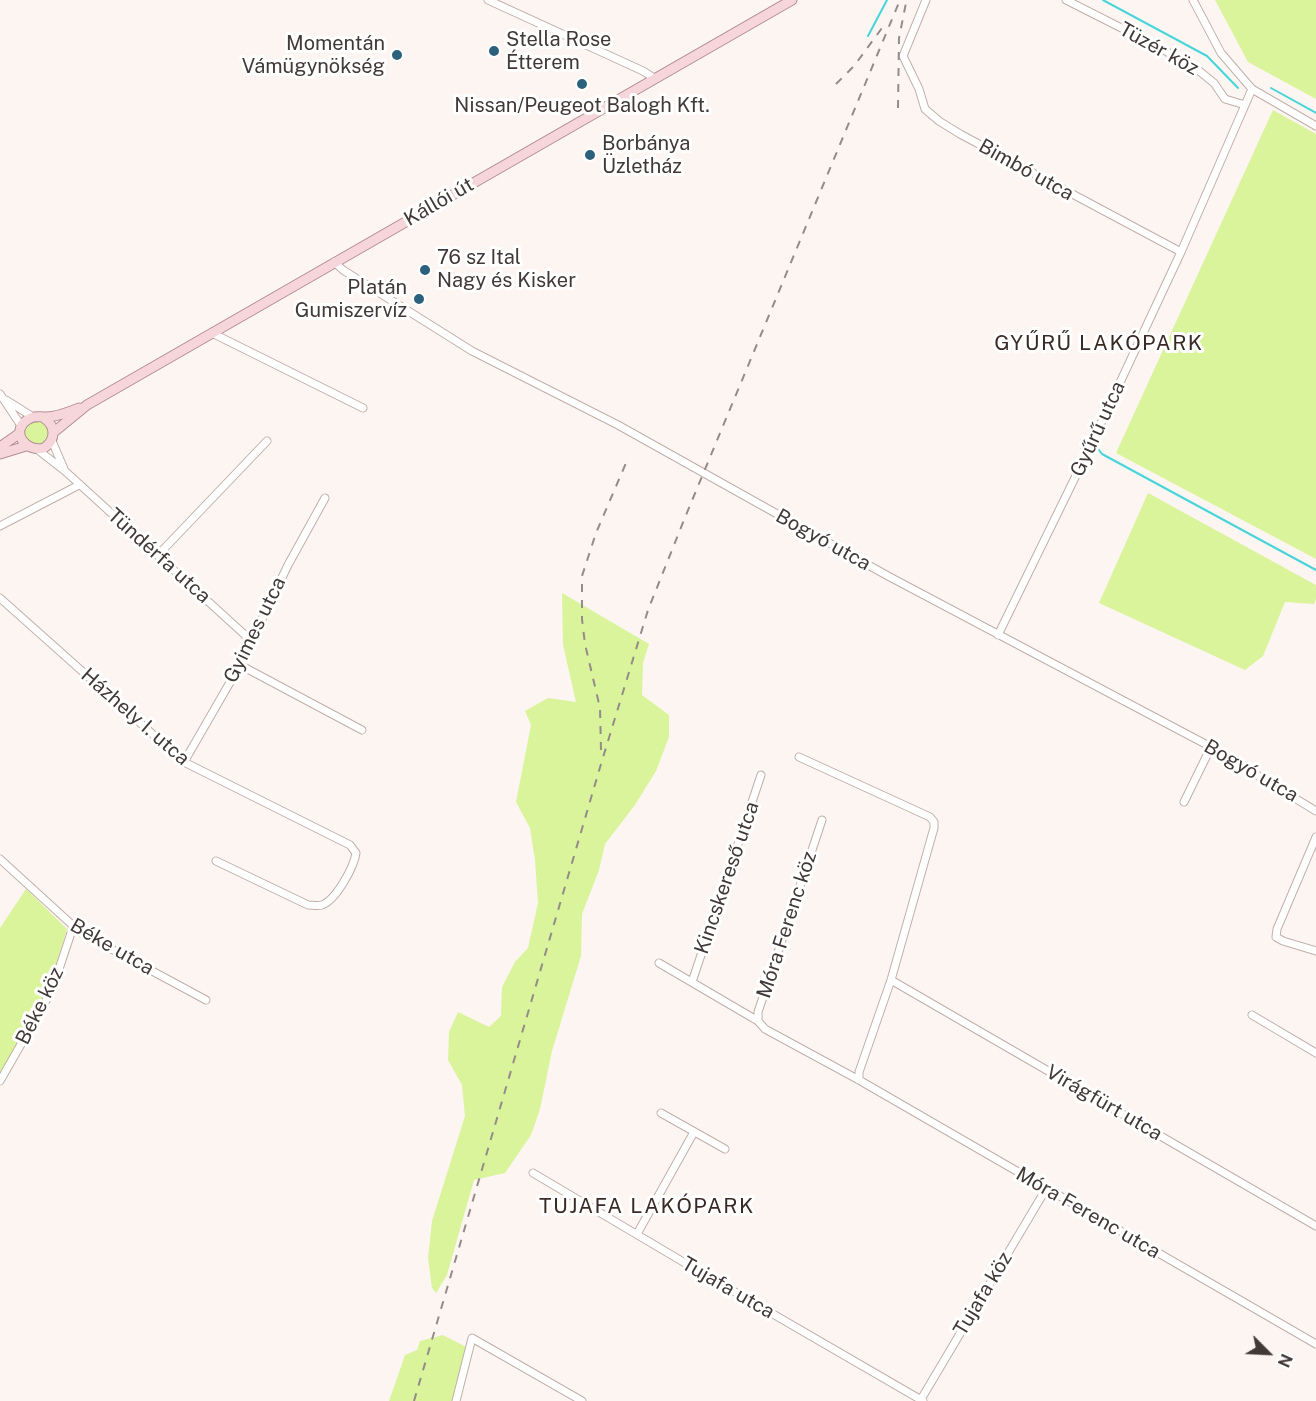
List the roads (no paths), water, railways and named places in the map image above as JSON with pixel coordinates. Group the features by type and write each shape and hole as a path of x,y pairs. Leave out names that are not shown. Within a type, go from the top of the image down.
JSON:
{"main road":[{"name":"Kállói út","path":"33,417 44,418 87,405 792,0"},
{"name":"Kállói út","path":"38,450 44,448 53,436 87,405"},
{"path":"0,447 21,430 26,420 33,417"},
{"path":"44,418 49,421 53,436"},
{"path":"21,430 26,446"},
{"path":"0,454 26,446 38,450"}],"street":[{"path":"488,0 644,71 654,78"},
{"name":"Bimbó utca","path":"926,0 903,56 919,89 925,109 939,121 1111,217 1181,252"},
{"name":"Tüzér köz","path":"1065,0 1193,66 1214,83 1225,99 1245,105"},
{"path":"1193,0 1221,53 1252,89 1316,126"},
{"name":"Gyűrű utca","path":"998,635 1088,451 1181,252 1252,89"},
{"name":"Bogyó utca","path":"334,262 343,270 472,351 618,425 888,576 1210,747 1310,805 1316,811"},
{"path":"212,333 363,408"},
{"path":"2,396 33,417"},
{"path":"2,396 21,430"},
{"name":"Tündérfa utca","path":"53,436 65,471"},
{"path":"158,555 267,441"},
{"name":"Tündérfa utca","path":"38,450 65,471 158,555 245,635 249,644"},
{"path":"0,526 79,485"},
{"name":"Gyimes utca","path":"184,762 240,665 288,565 324,498"},
{"name":"Házhely I. utca","path":"0,598 184,762 350,845 356,853 355,862 333,898 321,906 308,905 216,861"},
{"path":"240,665 362,730"},
{"path":"1184,802 1210,747"},
{"path":"799,757 930,817 934,822 891,980 859,1072 860,1080"},
{"name":"Kincskereső utca","path":"692,982 762,775"},
{"name":"Móra Ferenc köz","path":"822,820 759,1012 758,1022 765,1029 860,1080"},
{"path":"1316,837 1277,929 1276,937 1316,951"},
{"name":"Béke utca","path":"0,859 73,927 206,1000"},
{"name":"Béke köz","path":"0,1081 52,990 73,927"},
{"path":"659,963 758,1022"},
{"name":"Virágfürt utca","path":"891,980 1316,1226"},
{"path":"1252,1015 1316,1053"},
{"name":"Móra Ferenc utca","path":"860,1080 1316,1344"},
{"path":"661,1113 725,1149"},
{"path":"637,1234 694,1132"},
{"name":"Tujafa utca","path":"534,1173 921,1400"},
{"name":"Tujafa köz","path":"921,1400 1046,1189"},
{"path":"464,1334 582,1401"},
{"path":"456,1401 472,1338"}],"waterway":[{"path":"868,36 887,0"},
{"path":"1103,0 1207,56 1238,88"},
{"path":"1271,88 1316,113"},
{"path":"1096,446 1102,454 1316,570"}],"railway":[{"path":"414,1401 648,610 900,0"},
{"path":"898,108 899,38 906,3"},
{"path":"836,84 854,66 882,28"},
{"path":"601,750 600,708 585,644 582,619 582,576 596,533 626,463"}],"place":[{"name":"Stella Rose Étterem","path":"494,51"},
{"name":"Momentán Vámügynökség","path":"397,55"},
{"name":"Nissan/Peugeot Balogh Kft.","path":"582,84"},
{"name":"Borbánya Üzletház","path":"590,155"},
{"name":"76 sz Ital Nagy és Kisker","path":"425,270"},
{"name":"Platán Gumiszervíz","path":"419,299"}],"district":[{"name":"GYŰRŰ LAKÓPARK","path":"1099,344"},
{"name":"TUJAFA LAKÓPARK","path":"647,1207"}]}
